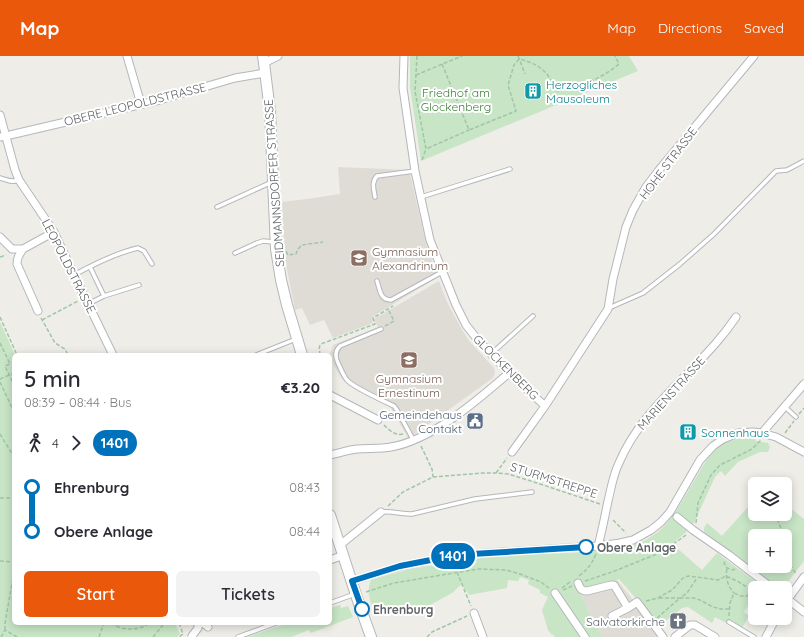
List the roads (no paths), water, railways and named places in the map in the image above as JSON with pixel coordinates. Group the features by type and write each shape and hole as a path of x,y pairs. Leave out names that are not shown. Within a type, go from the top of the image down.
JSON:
{"street":[{"path":"127,56 141,104"},
{"name":"OBERE LEOPOLDSTRASSE","path":"3,136 160,100 235,78 278,56"},
{"name":"GLOCKENBERG","path":"404,56 404,88 415,171 430,240 442,272 466,325 509,373 545,406 512,452"},
{"name":"HOHE STRASSE","path":"545,406 608,309 613,279 626,227 646,187 754,56"},
{"name":"SEIDMANNSDORFER STRASSE","path":"264,64 270,111 275,242 281,280 301,353"},
{"name":"LEOPOLDSTRASSE","path":"0,115 3,136 19,180 54,232 112,353"},
{"path":"38,311 17,264 17,260 23,249 54,232"},
{"path":"0,237 12,249 23,249"},
{"name":"MARIENSTRASSE","path":"598,546 612,482 623,454 633,436 672,388 716,344 736,317"},
{"path":"332,455 356,449 391,447 416,440 461,412 509,373"},
{"path":"762,433 804,384"},
{"path":"332,396 378,420"},
{"path":"352,581 400,566 441,558 472,554 598,546 633,540 651,530 670,512 700,460 722,439 738,433 762,433 776,437 804,452"},
{"path":"340,545 381,512"},
{"path":"676,517 763,581"},
{"path":"332,521 352,581 360,593 372,637"},
{"path":"332,559 344,555"},
{"path":"792,590 801,576"},
{"path":"578,583 580,589 583,591 614,585 628,608"},
{"path":"555,593 585,637"},
{"path":"612,616 637,602 663,637"},
{"path":"792,604 804,612"},
{"path":"474,613 483,637"},
{"path":"192,636 198,628 198,625"},
{"path":"675,637 690,625 695,625 715,637"},
{"path":"766,637 772,625"}],"lane":[{"path":"608,309 643,293 680,264 714,234 776,171 787,170 804,161"},
{"path":"421,198 510,169"},
{"path":"375,197 373,182 377,176 415,171"},
{"path":"0,178 11,181 19,180"},
{"path":"217,207 273,182"},
{"path":"236,253 257,242 275,242"},
{"path":"74,275 90,266 127,250 138,248 144,251 152,264"},
{"path":"90,266 104,296"},
{"path":"377,281 384,299 391,300 442,272"},
{"path":"87,301 139,285"},
{"path":"491,354 533,316"},
{"path":"381,329 340,346 337,349 336,360 344,376 352,384 394,406 416,440"},
{"path":"261,353 297,339"},
{"path":"785,407 796,417"},
{"path":"381,512 388,511 412,514 475,499 532,492"},
{"path":"332,602 360,593"},
{"path":"729,622 754,637"},
{"path":"238,637 271,625"}],"place":[{"name":"Herzogliches Mausoleum","path":"533,91"},
{"name":"Gymnasium Alexandrinum","path":"359,258"},
{"name":"Gymnasium Ernestinum","path":"409,360"},
{"name":"Gemeindehaus Contakt","path":"475,421"},
{"name":"Sonnenhaus","path":"688,432"},
{"name":"Obere Anlage","path":"586,547"},
{"name":"Ehrenburg","path":"362,609"},
{"name":"Salvatorkirche","path":"678,621"}],"park label":[{"name":"Friedhof am Glockenberg","path":"456,99"}]}
